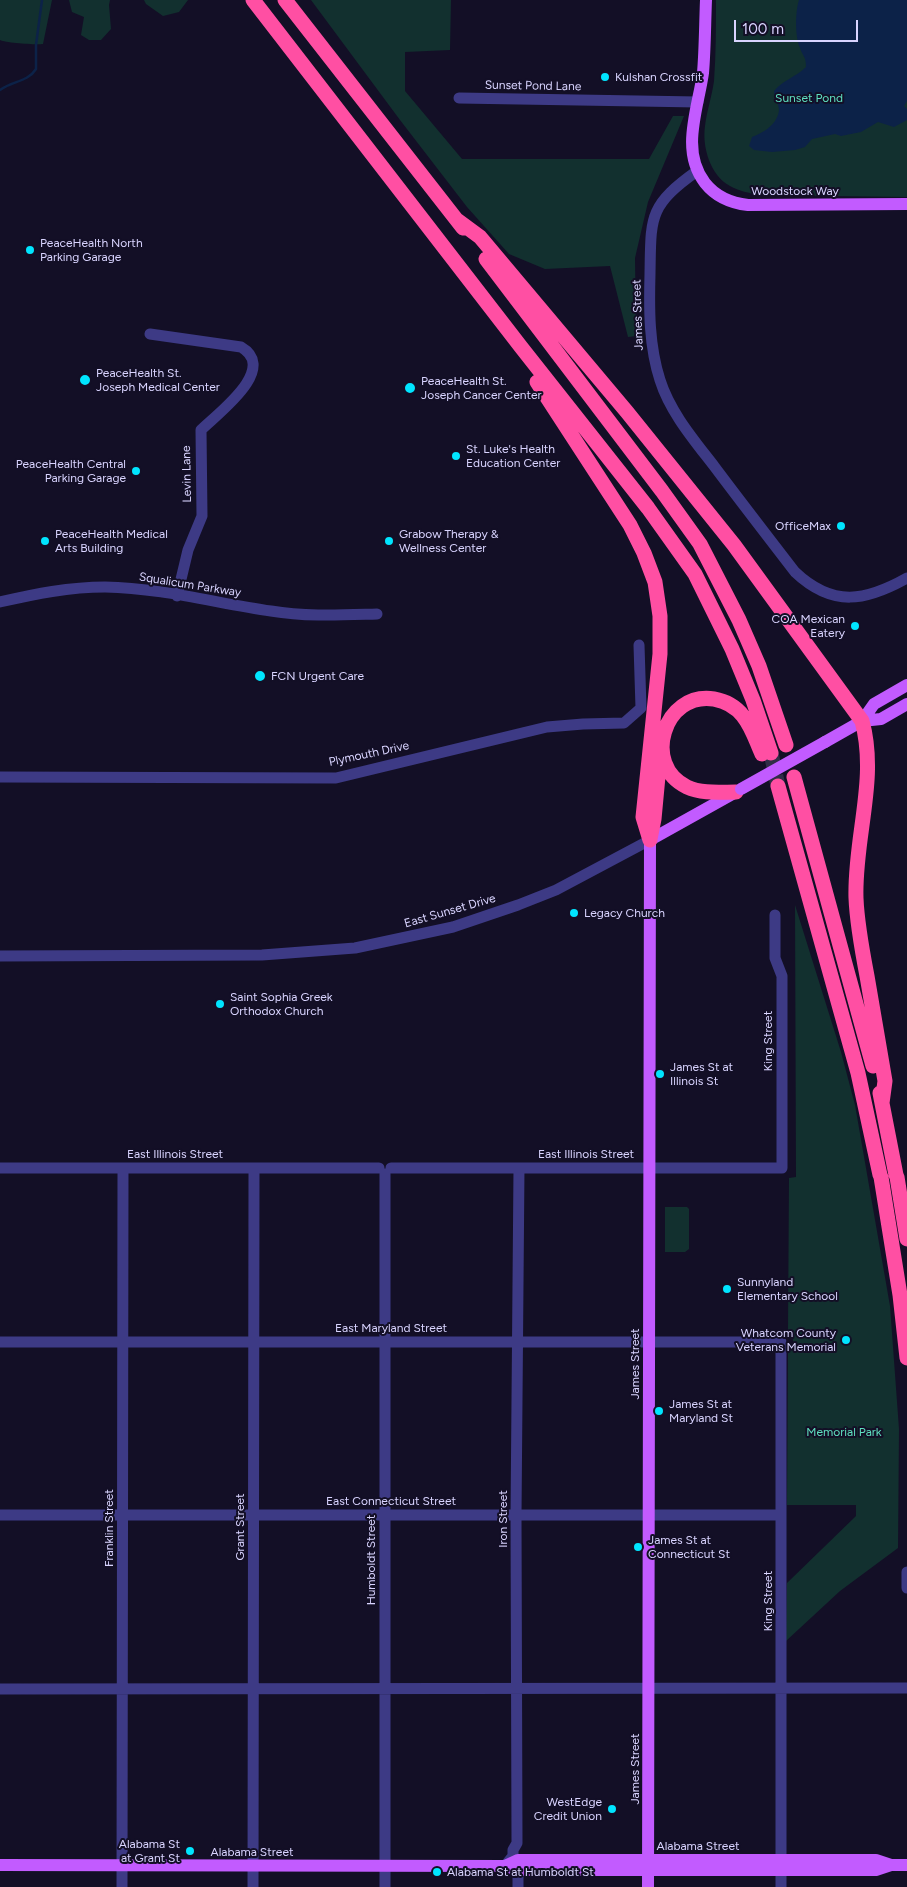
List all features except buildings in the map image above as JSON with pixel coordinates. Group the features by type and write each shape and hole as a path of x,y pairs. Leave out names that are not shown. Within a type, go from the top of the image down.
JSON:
{"highway":[{"path":"253,0 648,508 695,574 735,658 753,700 767,756 743,716 730,704 718,699 703,697 688,701 670,719 664,731 650,840"},
{"path":"285,0 457,220 700,544 739,620 759,666 786,745"},
{"path":"457,220 480,237 638,426 734,545 862,721 867,738 868,767 858,857 856,898 860,935 885,1081 882,1103"},
{"path":"521,347 526,365 630,525 644,553 655,582 660,616 660,654 643,817 650,840"},
{"path":"661,745 668,768 678,781 685,786 703,791 738,791"},
{"path":"794,777 860,1014 882,1103 907,1239"},
{"path":"778,786 858,1073 881,1176 900,1295 907,1358"}],"main road":[{"path":"697,171 692,148 704,55 706,0"},
{"name":"Woodstock Way","path":"697,171 702,180 714,193 738,204 907,204"},
{"name":"East Sunset Drive","path":"862,721 874,704 907,686"},
{"name":"East Sunset Drive","path":"650,840 862,721 880,719 907,704"},
{"name":"James Street","path":"648,1887 650,840"},
{"name":"Alabama Street","path":"505,1866 518,1860 648,1865 781,1865 876,1870 891,1865"},
{"name":"Alabama Street","path":"781,1865 806,1865 816,1860 876,1860 891,1865 907,1865"},
{"name":"Alabama Street","path":"0,1865 505,1866 518,1870 648,1865"}],"street":[{"name":"Sunset Pond Lane","path":"459,98 698,102"},
{"name":"James Street","path":"697,171 678,185 661,202 655,214 652,229 649,301 651,345 660,382 668,399 690,434 802,579 834,595 854,597 879,592 907,578"},
{"name":"Levin Lane","path":"150,334 241,347 248,351 253,362 253,375 235,398 201,430 202,516 188,550 178,596"},
{"name":"Squalicum Parkway","path":"0,602 56,591 120,588 273,612 318,615 377,614"},
{"name":"Plymouth Drive","path":"0,777 336,778 547,727 624,723 641,708 640,644"},
{"name":"East Sunset Drive","path":"0,956 262,956 363,946 453,927 518,905 556,890 650,840"},
{"name":"King Street","path":"775,915 775,958 782,976 782,1168"},
{"name":"East Illinois Street","path":"0,1168 385,1170 782,1168"},
{"name":"Franklin Street","path":"122,1887 123,1168"},
{"name":"Grant Street","path":"253,1887 254,1168"},
{"name":"Iron Street","path":"505,1866 513,1856 513,1850 517,1843 516,1515 519,1168"},
{"name":"Humboldt Street","path":"385,1170 385,1887"},
{"name":"East Maryland Street","path":"0,1342 781,1342"},
{"name":"King Street","path":"781,1342 781,1887"},
{"name":"East Connecticut Street","path":"0,1515 781,1515"},
{"path":"907,1572 907,1588"},
{"path":"0,1689 907,1688"},
{"path":"518,1870 518,1887"}],"green space":[{"path":"0,0 52,0 43,44 21,44 0,40"},
{"path":"69,0 110,0 111,29 101,40 89,40 81,35 84,17 72,12"},
{"path":"144,0 188,0 179,12 163,16 146,4"},
{"path":"311,0 451,0 450,50 405,52 405,91 462,159 649,159 673,116 684,116 648,202 635,258 636,336 628,337 610,266 545,269 509,254 467,207"},
{"name":"Sunset Pond","path":"716,0 907,0 907,197 759,195 730,186 717,175 706,151 704,134 714,81"},
{"name":"Memorial Park","path":"795,905 841,1052 855,1105 890,1306 899,1429 898,1548 840,1591 786,1641 787,1583 856,1516 856,1505 787,1505 788,1352 793,1346 793,1337 788,1330 789,1178 796,1177"},
{"path":"665,1207 687,1207 689,1209 689,1249 685,1252 665,1252"}],"water":[{"name":"Sunset Pond","path":"799,0 907,0 907,101 904,106 907,109 907,120 894,127 878,122 861,132 841,136 835,134 812,139 805,147 795,150 772,152 754,150 749,146 752,137 761,133 776,120 779,108 774,91 806,67 796,31"}],"waterway":[{"path":"0,90 24,79 36,69 36,45 42,0"}],"tunnel":[{"path":"771,753 778,786"}],"place":[{"name":"Kulshan Crossfit","path":"605,77"},
{"name":"PeaceHealth North Parking Garage","path":"30,250"},
{"name":"PeaceHealth St. Joseph Medical Center","path":"85,380"},
{"name":"PeaceHealth St. Joseph Cancer Center","path":"410,388"},
{"name":"St. Luke's Health Education Center","path":"456,456"},
{"name":"PeaceHealth Central Parking Garage","path":"136,471"},
{"name":"OfficeMax","path":"841,526"},
{"name":"PeaceHealth Medical Arts Building","path":"45,541"},
{"name":"Grabow Therapy & Wellness Center","path":"389,541"},
{"name":"COA Mexican Eatery","path":"855,626"},
{"name":"FCN Urgent Care","path":"260,676"},
{"name":"Legacy Church","path":"574,913"},
{"name":"Saint Sophia Greek Orthodox Church","path":"220,1004"},
{"name":"James St at Illinois St","path":"660,1074"},
{"name":"Sunnyland Elementary School","path":"727,1289"},
{"name":"Whatcom County Veterans Memorial","path":"846,1340"},
{"name":"James St at Maryland St","path":"659,1411"},
{"name":"James St at Connecticut St","path":"638,1547"},
{"name":"WestEdge Credit Union","path":"612,1809"},
{"name":"Alabama St at Grant St","path":"190,1851"},
{"name":"Alabama St at Humboldt St","path":"437,1872"}]}
